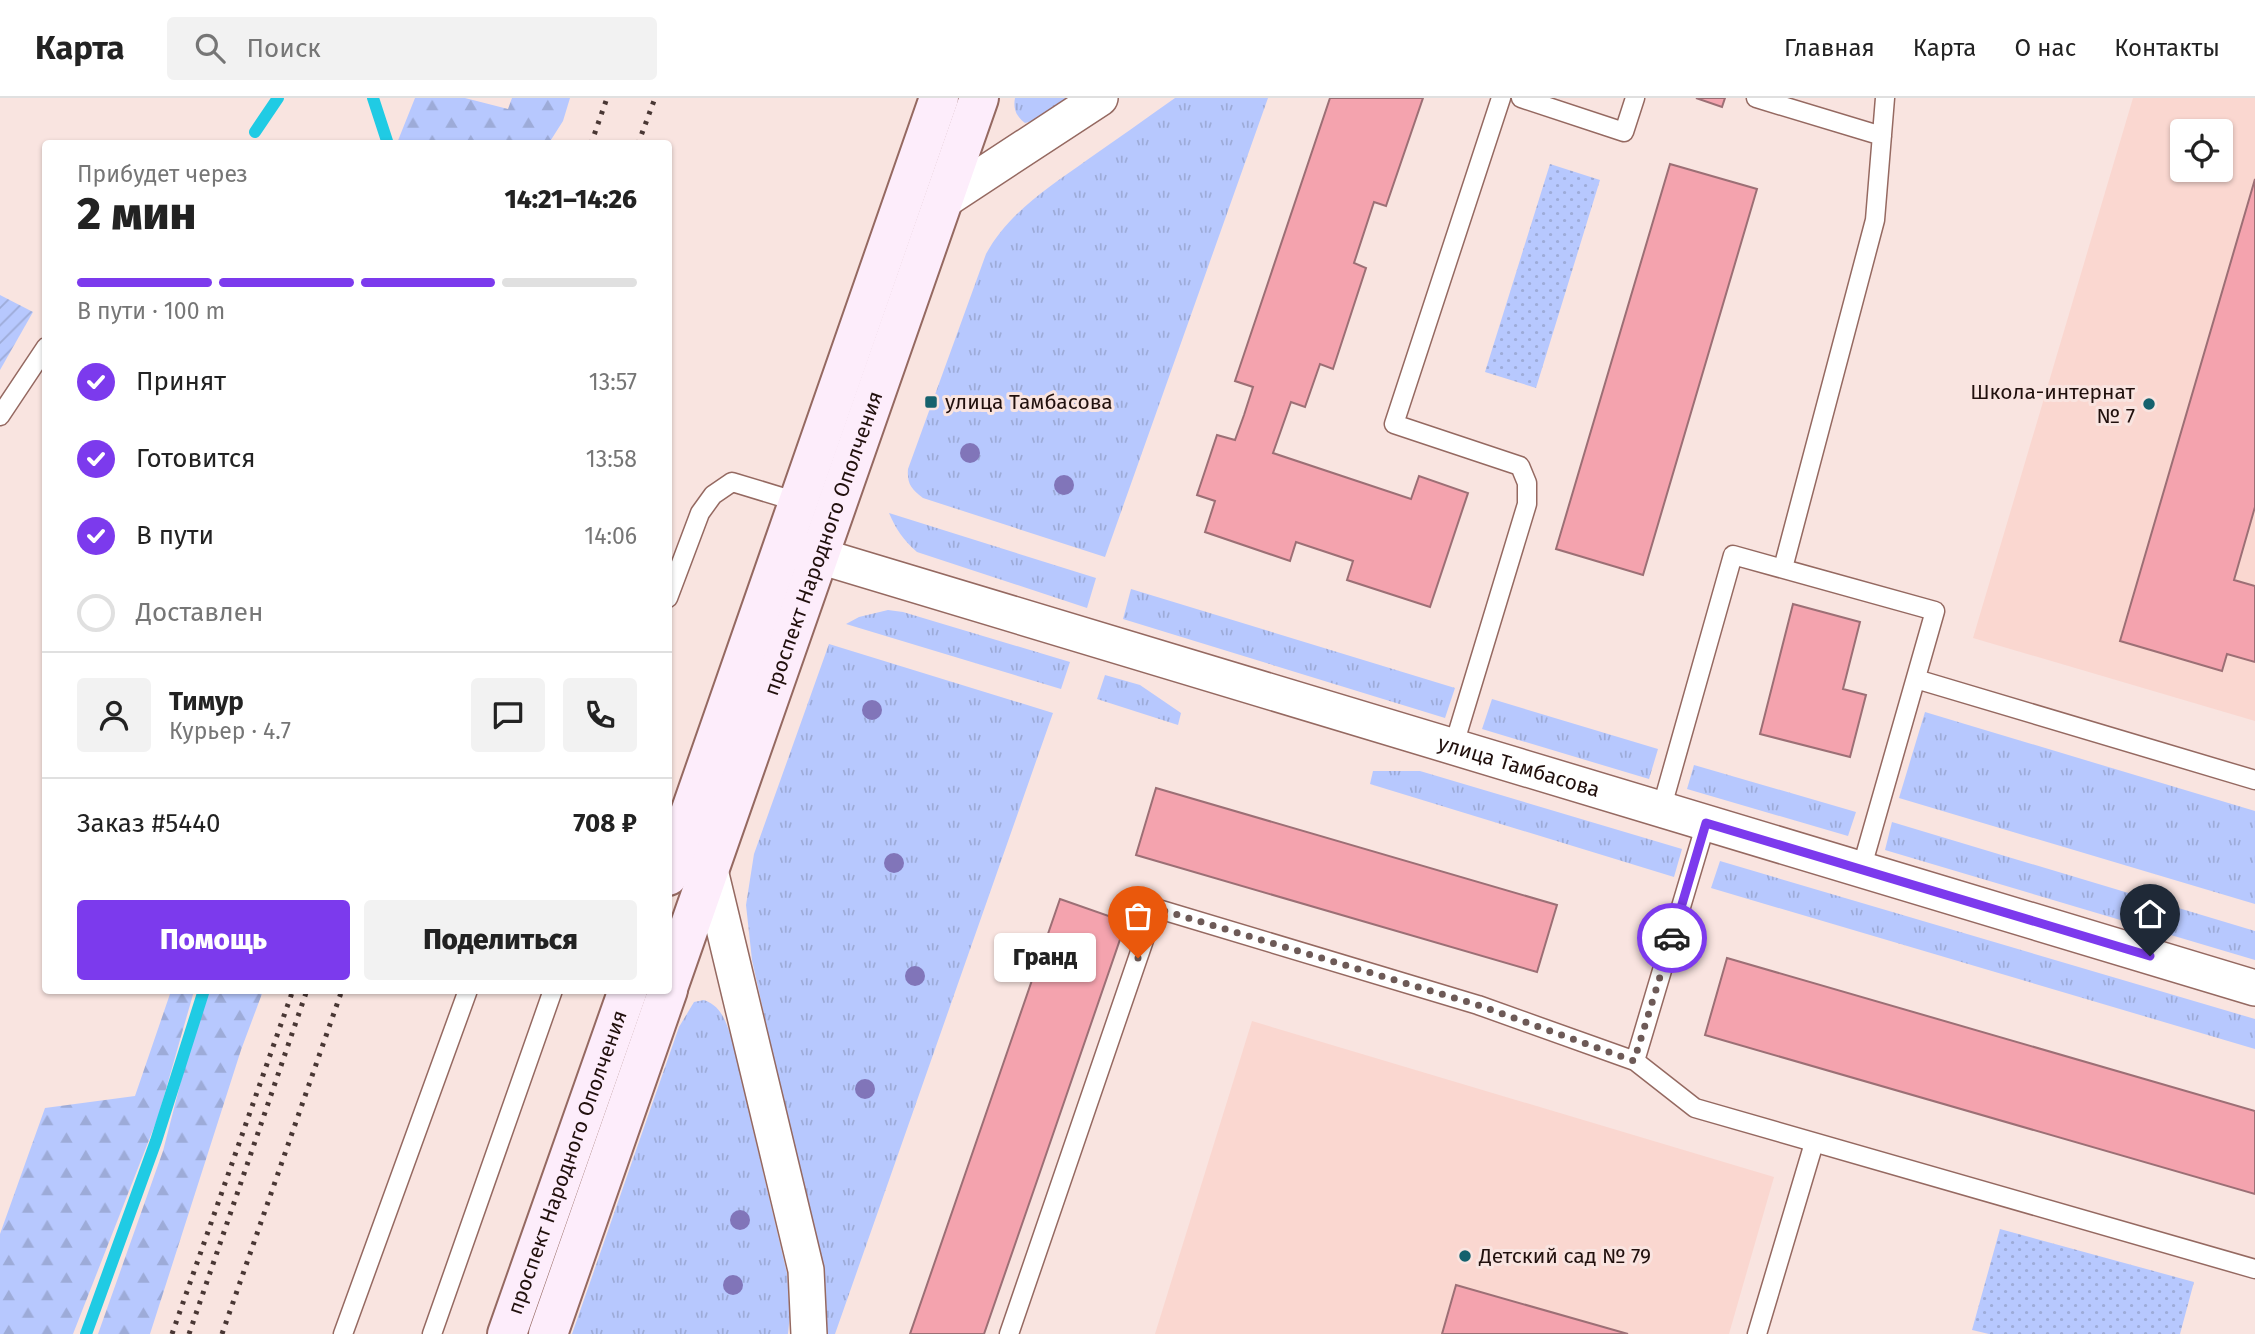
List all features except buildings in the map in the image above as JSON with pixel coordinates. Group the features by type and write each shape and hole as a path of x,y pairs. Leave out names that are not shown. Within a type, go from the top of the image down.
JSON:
{"street":[{"name":"проспект Народного Ополчения","path":"672,865 939,98"},
{"name":"проспект Народного Ополчения","path":"672,978 979,98"},
{"path":"943,201 1100,98"},
{"name":"улица Тамбасова","path":"783,546 2255,988"},
{"path":"710,870 806,1270 809,1334"},
{"name":"проспект Народного Ополчения","path":"508,1334 627,994"},
{"name":"проспект Народного Ополчения","path":"548,1334 666,994"}],"lane":[{"path":"1453,748 1527,503 1527,482 1520,466 1394,424 1501,98"},
{"path":"1521,98 1624,132 1635,98"},
{"path":"1756,98 1882,136"},
{"path":"1783,568 1875,220 1885,98"},
{"path":"0,416 42,352"},
{"path":"672,587 700,513 713,495 732,482 798,502"},
{"path":"1661,810 1733,555 1935,611 1861,870"},
{"path":"1916,679 2255,780"},
{"path":"1634,1061 1706,823"},
{"path":"1009,1334 1155,908 1478,1005 1634,1061 1695,1108 2255,1269"},
{"path":"344,1334 467,994"},
{"path":"432,1334 552,994"},
{"path":"1757,1334 1814,1143"}],"shaded area":[{"name":"Школа-интернат № 7","path":"2133,98 2255,98 2255,721 1973,638"},
{"name":"Детский сад № 79","path":"1252,1021 1774,1177 1729,1334 1155,1334"}],"green space":[{"path":"415,98 465,98 508,109 512,98 570,98 563,121 551,140 398,140"},
{"path":"1015,98 1072,98 1039,119 1025,123 1016,112"},
{"path":"1175,98 1268,98 1105,557 923,498 911,486 908,469 986,254 995,239 1018,213 1044,191"},
{"path":"1550,164 1600,180 1536,388 1485,372"},
{"path":"0,295 33,312 0,370"},
{"path":"889,513 1096,578 1087,608 917,552 900,534"},
{"path":"1131,589 1455,688 1445,718 1123,619"},
{"path":"888,610 903,612 1070,662 1061,689 846,624 859,617"},
{"path":"829,644 1053,713 835,1334 826,1334 818,1260 752,960 746,905 754,854"},
{"path":"1105,675 1140,685 1181,713 1178,725 1097,699"},
{"path":"1492,699 1658,749 1649,779 1482,729"},
{"path":"1925,712 2255,811 2255,904 1899,798"},
{"path":"1694,765 1856,812 1848,836 1687,789"},
{"path":"1373,771 1420,771 1682,849 1674,877 1370,784"},
{"path":"1892,822 2255,931 2255,960 1885,850"},
{"path":"1720,861 2255,1019 2255,1049 1711,888"},
{"path":"170,994 193,994 158,1117 73,1334 0,1334 0,1234 45,1108 135,1096"},
{"path":"206,994 262,994 241,1050 150,1334 98,1334 163,1151"},
{"path":"704,1000 718,1010 731,1036 787,1273 790,1314 788,1334 572,1334 679,1027 694,1002"},
{"path":"2000,1229 2194,1282 2180,1334 1989,1334 1972,1330"}],"waterway":[{"path":"255,132 278,98"},
{"path":"373,98 387,140"},
{"path":"86,1334 156,1141 203,994"}],"railway":[{"path":"592,140 607,98"},
{"path":"639,140 655,98"},
{"path":"172,1334 292,994"},
{"path":"189,1334 306,994"},
{"path":"222,1334 341,994"}],"way so far":[{"path":"1138,958 1155,908 1478,1005 1634,1061 1672,938"}],"place":[{"name":"улица Тамбасова","path":"931,402"},
{"name":"Школа-интернат № 7","path":"2149,404"},
{"name":"Гранд","path":"1138,958"},
{"name":"Детский сад № 79","path":"1465,1256"}],"route":[{"path":"1672,938 1706,823 2150,956"}]}
